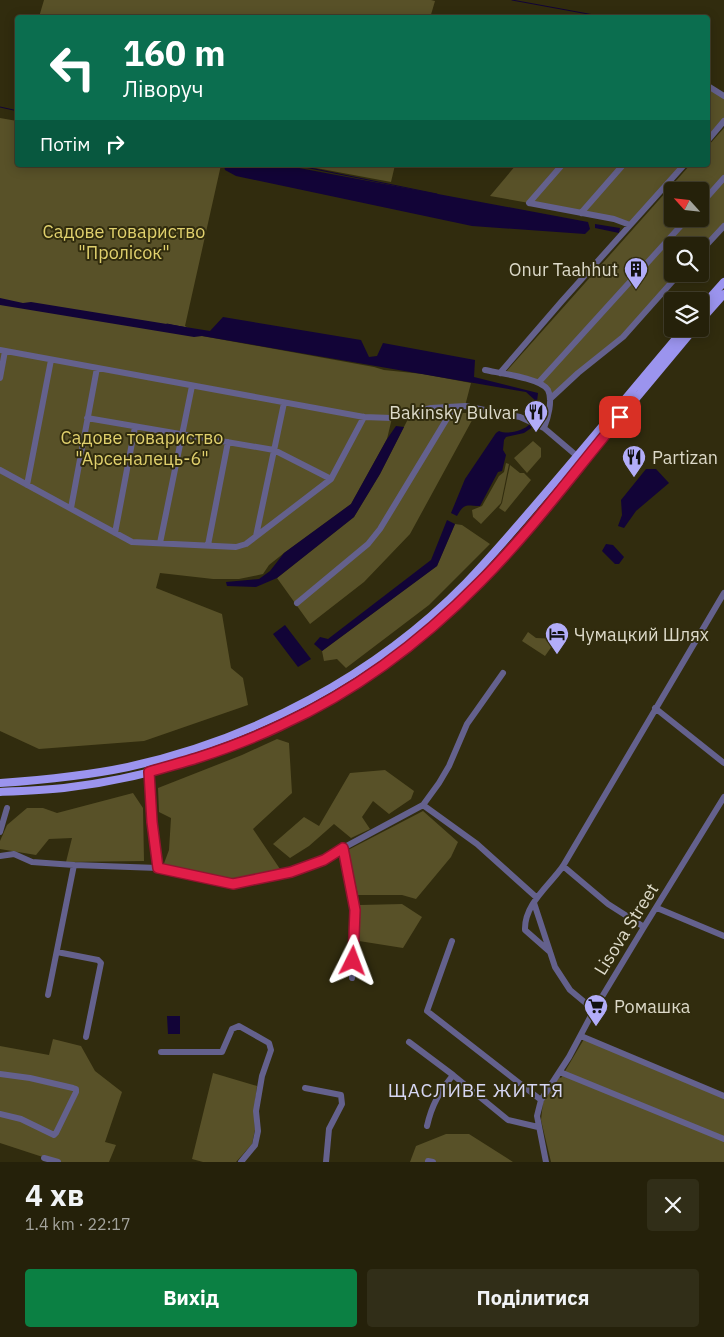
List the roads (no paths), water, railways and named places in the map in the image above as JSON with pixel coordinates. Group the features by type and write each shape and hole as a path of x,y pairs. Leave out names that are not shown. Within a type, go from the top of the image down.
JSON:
{"main road":[{"path":"709,299 724,282"},
{"path":"709,311 724,294"},
{"path":"0,783 59,778 136,764 195,748 254,727 294,708 366,665 431,615 465,584 577,456 677,337"},
{"path":"0,792 65,788 149,772 233,746 303,715 357,683 421,637 475,587 507,553 687,337"}],"street":[{"path":"710,87 724,96"},
{"path":"710,138 724,121"},
{"path":"560,167 529,202 614,219 630,225"},
{"path":"581,213 621,167"},
{"path":"500,373 682,167"},
{"path":"709,195 724,178"},
{"path":"709,242 724,226"},
{"path":"539,382 680,228"},
{"path":"550,399 578,373 623,337 672,282"},
{"path":"0,378 2,351 364,417 392,418 431,408 465,406 520,417 544,428 577,456"},
{"path":"27,485 51,360"},
{"path":"70,508 98,368"},
{"path":"485,370 539,382 547,389 550,399 547,421 544,428"},
{"path":"160,543 192,386"},
{"path":"256,536 284,403"},
{"path":"297,603 368,544 380,530 454,407"},
{"path":"0,470 132,542 236,546 246,544 330,479 364,417"},
{"path":"87,418 274,450 330,479"},
{"path":"115,533 135,427"},
{"path":"208,545 228,442"},
{"path":"550,952 525,930 526,922 535,899 563,866 724,593"},
{"path":"0,856 14,854 32,862 158,868 233,884 291,872 324,860 423,805 439,784 449,766 466,724 503,674"},
{"path":"655,708 724,763"},
{"path":"149,772 152,822 158,868"},
{"name":"Lisova Street","path":"546,1162 537,1116 542,1100 581,1036 594,1010 724,797"},
{"path":"423,805 477,844 535,899 555,967 565,984 594,1010"},
{"path":"0,832 7,808"},
{"path":"343,848 355,910 352,978"},
{"path":"48,995 74,865"},
{"path":"563,866 608,904 644,927"},
{"path":"657,908 724,936"},
{"path":"452,941 425,1009 542,1100"},
{"path":"57,952 98,960 100,963 86,1038"},
{"path":"161,1052 222,1052 232,1028 239,1026 271,1046 262,1076 256,1111 258,1131 255,1145 241,1162"},
{"path":"581,1036 724,1096"},
{"path":"409,1042 508,1120 538,1127"},
{"path":"560,1072 724,1139"},
{"path":"0,1074 30,1078 76,1089 54,1135 20,1118 0,1114"},
{"path":"428,1126 437,1096 452,1075"},
{"path":"305,1088 340,1094 342,1104 329,1129 326,1162"},
{"path":"44,1158 58,1162"}],"waterway":[{"path":"512,0 594,15"},
{"path":"0,107 15,110"},
{"path":"305,167 437,194"},
{"path":"167,324 187,328"}],"place":[{"name":"Onur Taahhut","path":"636,290"},
{"name":"Bakinsky Bulvar","path":"536,433"},
{"name":"Partizan","path":"634,478"},
{"name":"Чумацкий Шлях","path":"557,655"},
{"name":"Ромашка","path":"596,1027"}],"district":[{"name":"ЩАСЛИВЕ ЖИТТЯ","path":"476,1090"}],"park label":[{"name":"Садове товариство \"Пролісок\"","path":"124,241"},
{"name":"Садове товариство \"Арсеналець-6\"","path":"142,447"}]}
